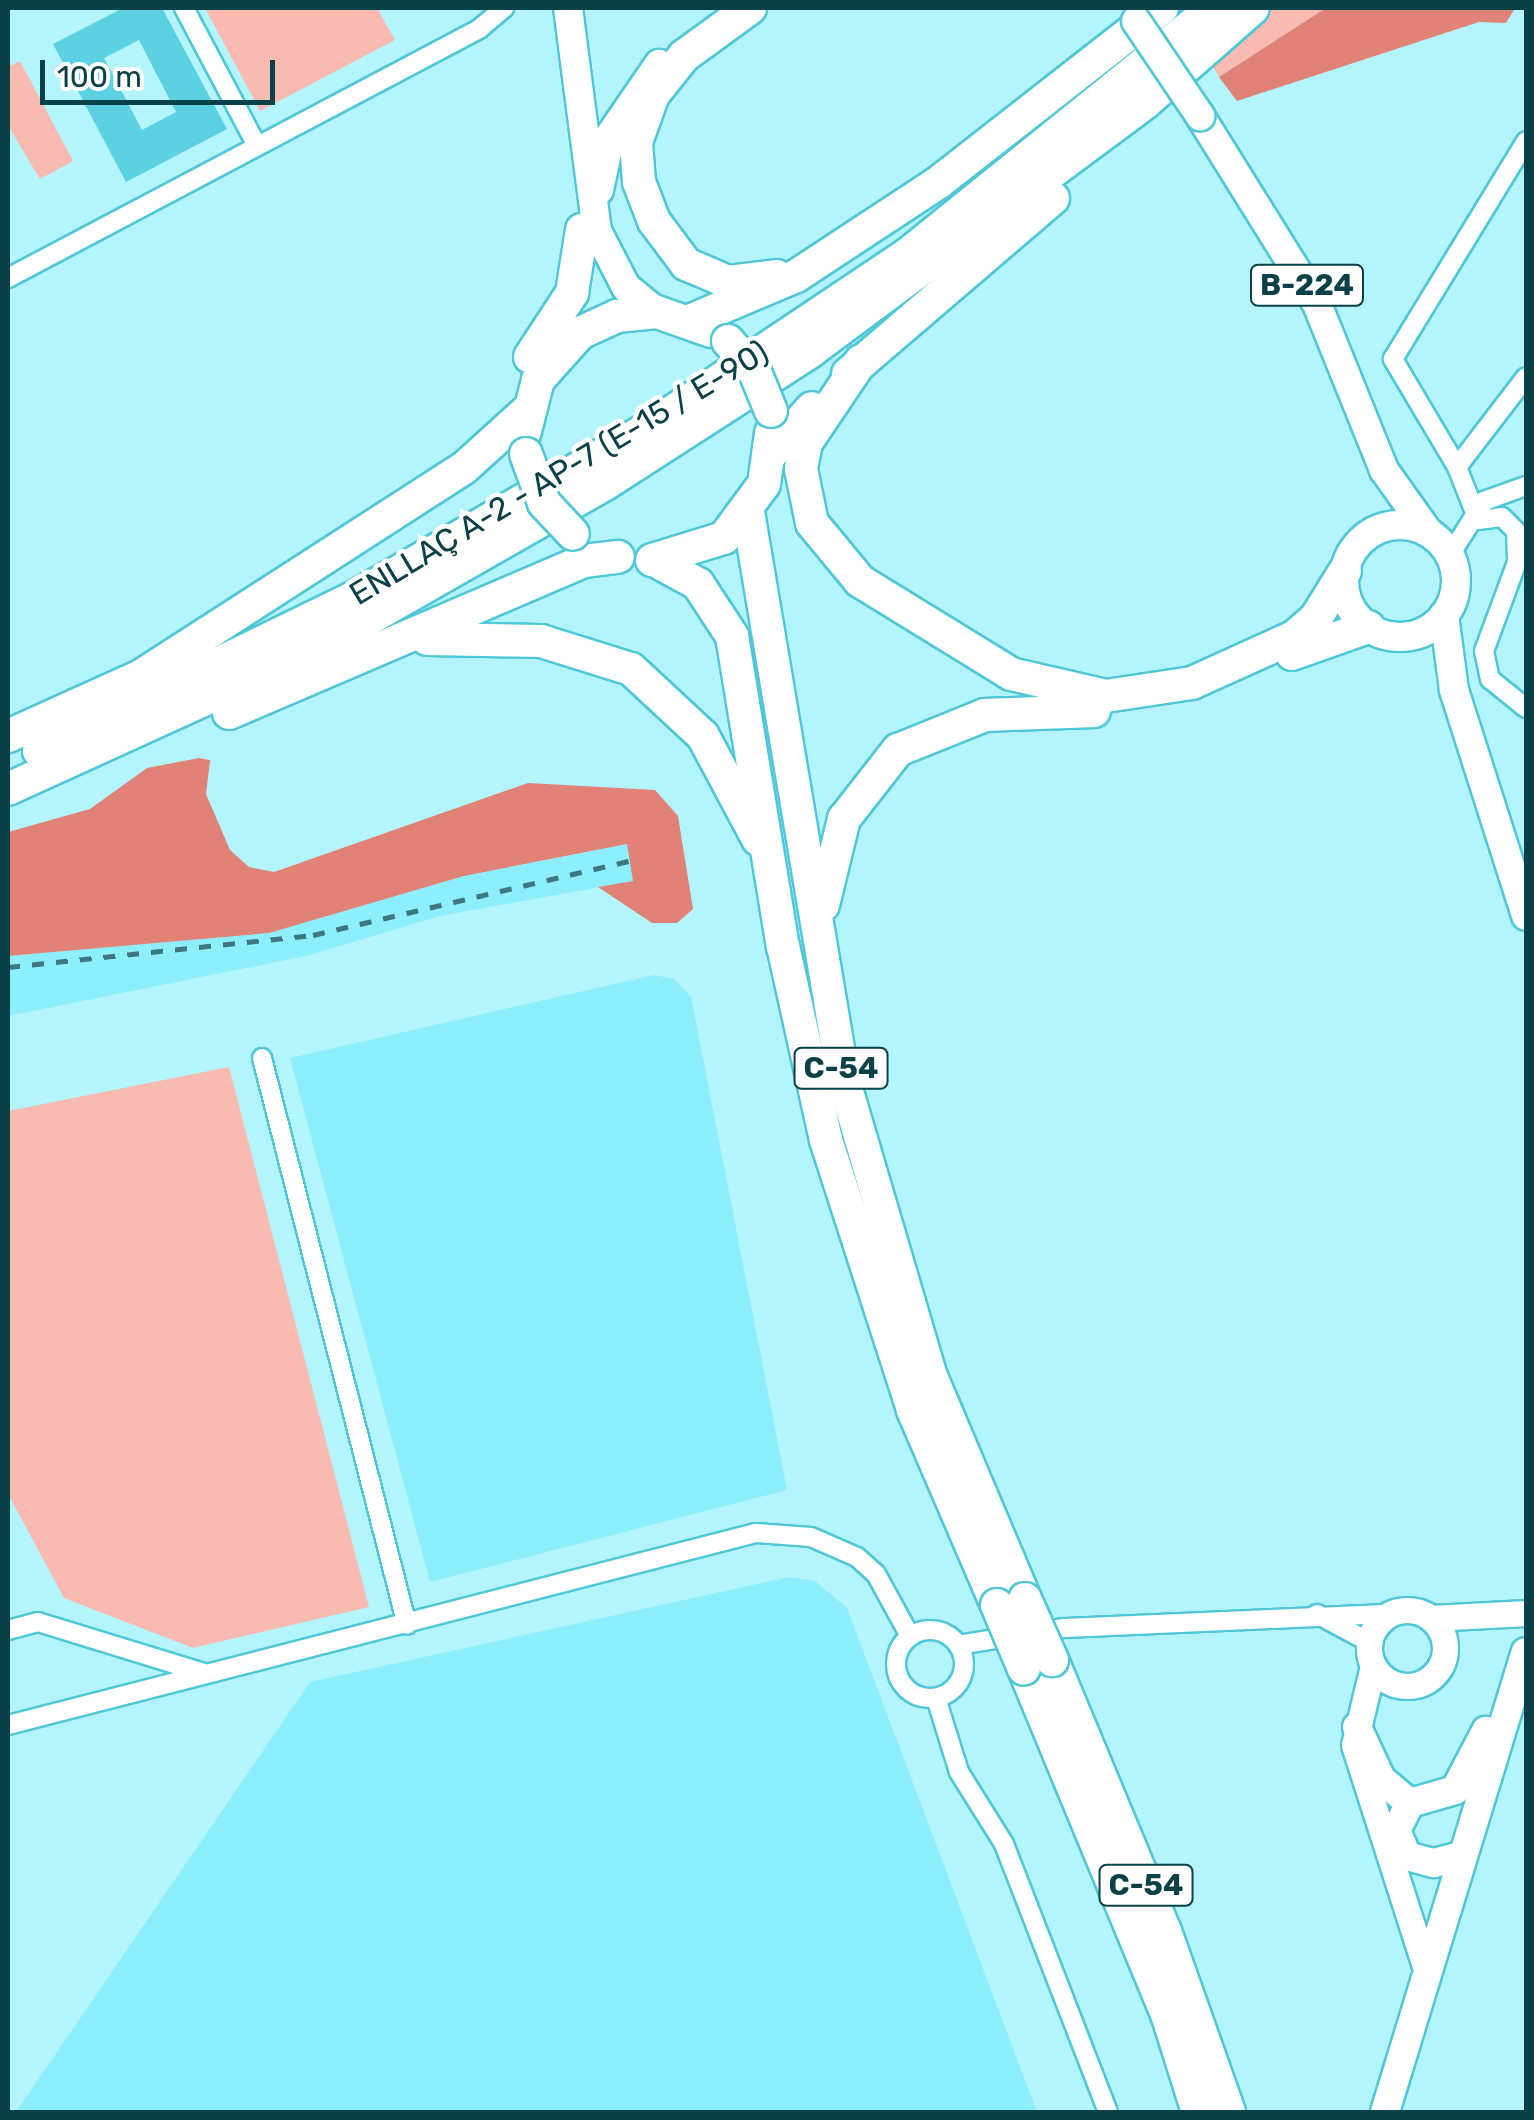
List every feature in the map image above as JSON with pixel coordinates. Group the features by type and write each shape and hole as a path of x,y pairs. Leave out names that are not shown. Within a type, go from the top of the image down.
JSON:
{"highway":[{"path":"750,8 684,56 644,112 639,182 654,220 686,264 728,282 778,276 853,239"},
{"name":"ENLLAÇ A-2 - AP-7 (E-15 / E-90)","path":"8,765 300,625 645,430 908,254 1213,8"},
{"name":"ENLLAÇ A-2 - AP-7 (E-15 / E-90)","path":"8,789 319,647 605,484 826,340 1146,102 1253,8"},
{"path":"772,453 861,361 1276,8"},
{"name":"B-224","path":"853,239 939,182 1141,12"},
{"path":"464,468 566,308 590,231"},
{"path":"692,320 743,303 853,239"},
{"name":"C-54","path":"657,312 692,320 728,340 756,372 770,412 772,453 748,512 724,538 656,560 618,557 573,534 544,502 526,454 528,410 547,366 580,333 617,316 657,312"},
{"path":"861,361 806,443 801,469 812,524 860,581 982,662 1061,690 1154,694 1294,637 1316,618 1345,570"},
{"path":"8,736 141,676 464,468 528,410"},
{"name":"C-54","path":"748,512 792,751 819,964 878,1212 930,1374 1011,1602"},
{"path":"8,805 584,561 618,557"},
{"name":"C-54","path":"656,560 698,584 732,636 804,1053 868,1280 1038,1664 1229,2112"},
{"path":"819,964 832,847 856,798 898,750 985,715 1183,700 1381,631"},
{"path":"383,647 507,636 631,668 703,736 747,809 776,886"},
{"name":"C-54","path":"1038,1664 1168,2017 1198,2112"}],"main road":[{"path":"548,8 590,231 626,287 657,312"},
{"path":"568,8 590,231"},
{"path":"580,333 590,231 602,167 626,106 676,47 729,8"},
{"name":"B-224","path":"1141,12 1200,116 1317,304 1384,470 1428,532 1450,555"},
{"path":"1384,470 1363,539 1345,570 1349,602 1381,631 1420,651 1454,690"},
{"path":"1363,539 1396,524 1428,532"},
{"path":"1381,631 1422,633 1444,615 1456,587 1450,555"},
{"path":"1444,615 1454,690 1526,916"},
{"path":"1428,1973 1358,1764 1359,1718 1371,1654 1388,1614 1410,1610 1431,1618 1526,1613"},
{"path":"1359,1718 1401,1686 1433,1676 1445,1645 1487,1614"},
{"path":"1431,1618 1445,1645"},
{"path":"1385,2112 1461,1856 1514,1708 1526,1652"},
{"path":"1371,1654 1401,1686"},
{"path":"1461,1856 1434,1863 1407,1856 1396,1831 1410,1803 1454,1790 1483,1734 1514,1708"},
{"path":"1359,1718 1382,1779 1410,1803"}],"street":[{"path":"184,8 258,146"},
{"path":"8,278 479,29 504,8"},
{"path":"1478,520 1457,467 1393,359 1526,141"},
{"path":"1457,467 1526,378"},
{"path":"1450,555 1478,520 1484,500 1526,486"},
{"path":"1478,520 1502,517 1516,530 1516,562 1484,651 1490,678 1526,708"},
{"path":"262,1058 408,1625"},
{"path":"8,1725 783,1531 856,1557 896,1603 910,1636"},
{"path":"936,1698 914,1694 898,1677 897,1655 910,1636 930,1630 958,1645 1031,1631 1316,1614 1388,1614"},
{"path":"1316,1614 1371,1654"},
{"path":"8,1630 38,1622 210,1674"},
{"path":"936,1698 961,1677 958,1645"},
{"path":"936,1698 960,1772 1004,1844 1108,2112"}],"shaded area":[{"path":"205,8 377,8 395,40 260,111"},
{"path":"1177,8 1326,8 1219,77"},
{"path":"1326,8 1515,8 1506,23 1479,22 1237,101 1219,77"},
{"path":"20,61 73,161 40,179 8,126 8,67"},
{"path":"199,758 210,760 206,794 230,850 249,867 274,872 528,783 655,790 678,816 693,909 677,923 652,923 598,887 633,881 627,844 464,876 269,933 8,956 8,832 90,809 147,768"},
{"path":"628,844 634,881 440,916 306,956 8,1016 8,956 269,933 464,876"},
{"path":"654,975 674,979 691,997 787,1490 430,1582 290,1058"},
{"path":"229,1067 369,1607 193,1648 64,1598 8,1494 8,1111"},
{"path":"789,1577 815,1581 847,1608 1037,2112 16,2112 310,1682"}],"building":[{"path":"123,8 162,8 227,129 126,182 53,44","holes":["139,40 176,112 142,130 104,58"]}],"railway":[{"path":"8,967 313,935 628,861"}]}
